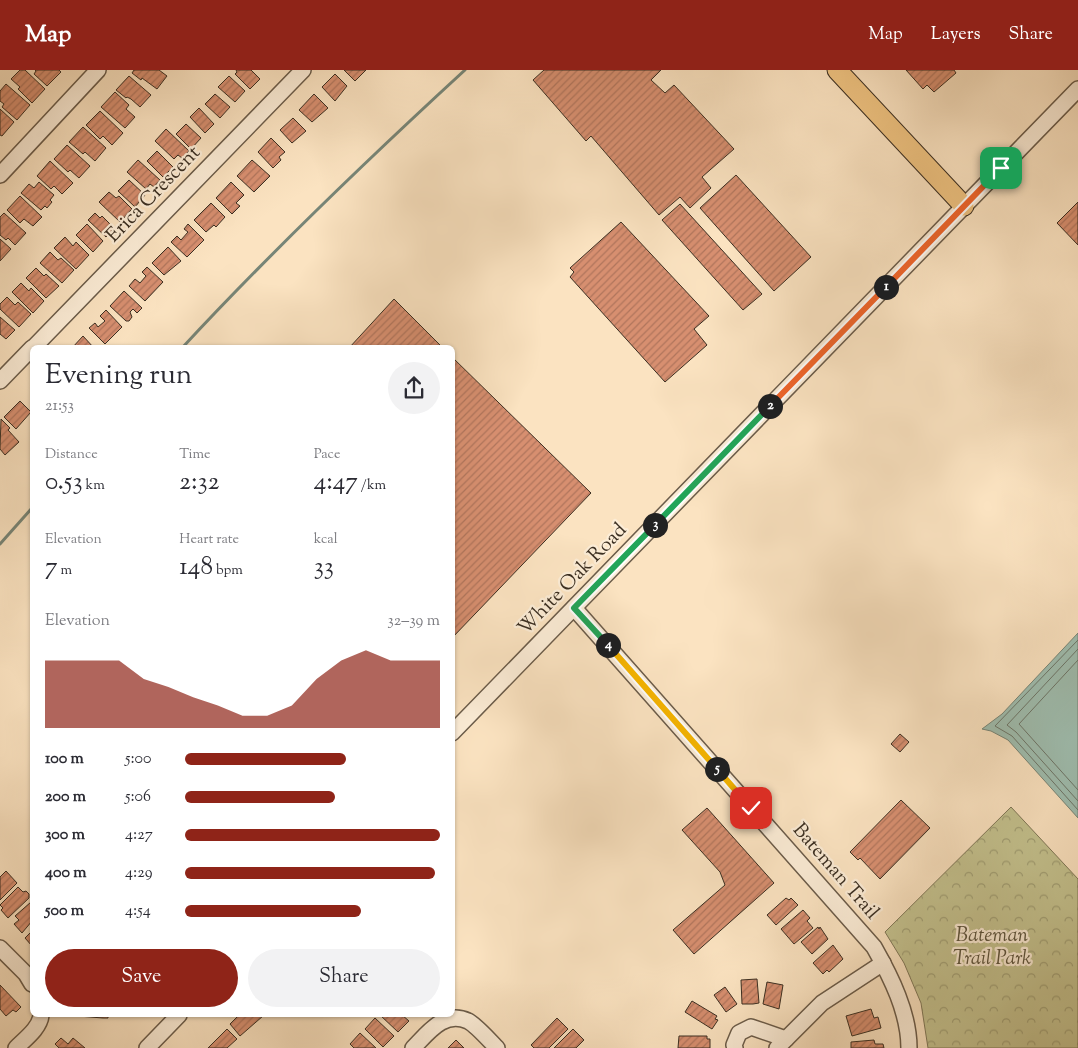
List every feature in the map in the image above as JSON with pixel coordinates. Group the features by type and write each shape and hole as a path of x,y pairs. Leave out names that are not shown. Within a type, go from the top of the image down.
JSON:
{"main road":[{"path":"837,70 964,206"}],"street":[{"path":"0,175 98,70"},
{"name":"Erica Crescent","path":"36,345 303,70"},
{"name":"White Oak Road","path":"455,730 1078,89"},
{"name":"Erica Crescent","path":"0,381 30,351"},
{"name":"Bateman Trail","path":"574,608 874,947 903,1009 909,1048"},
{"path":"0,948 26,974 30,981"},
{"path":"735,1048 734,1045 739,1033 751,1027 782,1044 822,1002 883,963"},
{"path":"16,1048 35,1029 40,1017"},
{"path":"147,1048 177,1017"},
{"path":"413,1048 433,1027 449,1018 469,1021 497,1048"}],"green space":[{"name":"Bateman Trail Park","path":"1011,807 1078,879 1078,1048 928,1048 921,1003 904,963 885,932"}],"water":[{"path":"1078,633 1078,818 1008,740 991,731 982,729 1002,714"}],"building":[{"path":"20,70 25,70 45,89 32,103 18,89 20,87 11,79"},
{"path":"35,70 59,70 61,72 47,86 34,74"},
{"path":"134,70 159,70 167,76 157,89 132,73"},
{"path":"236,70 251,70 260,79 250,89 235,74"},
{"path":"344,70 366,70 355,81"},
{"path":"544,70 661,70 651,80 665,93 674,85 734,149 702,177 711,188 690,208 680,197 659,215 591,136 586,141 533,80"},
{"path":"906,70 954,70 956,73 934,92 927,85 923,89"},
{"path":"335,74 347,86 335,101 322,87"},
{"path":"129,76 151,95 140,107 116,90"},
{"path":"229,76 245,91 235,102 218,87"},
{"path":"6,84 30,105 17,120 2,107 4,104 0,101 0,91"},
{"path":"115,92 129,105 126,109 135,117 125,128 101,107"},
{"path":"215,94 230,107 220,118 205,104"},
{"path":"314,94 328,108 312,122 299,110"},
{"path":"199,108 214,124 205,133 190,117"},
{"path":"0,109 14,122 2,136 0,135"},
{"path":"100,111 123,133 112,145 103,136 100,139 86,125"},
{"path":"293,118 306,131 292,143 280,130"},
{"path":"186,124 201,138 191,149 176,134"},
{"path":"83,127 106,148 95,161 69,142"},
{"path":"166,129 189,151 182,158 178,155 174,159 155,141"},
{"path":"271,138 285,152 279,157 281,160 273,168 258,152"},
{"path":"67,145 90,166 79,178 70,170 68,172 54,159"},
{"path":"157,151 173,167 163,177 147,161"},
{"path":"138,160 160,180 154,187 150,184 146,189 127,172"},
{"path":"252,160 270,176 254,192 237,176"},
{"path":"50,161 73,183 62,194 54,186 51,189 37,176"},
{"path":"736,175 811,257 774,291 700,208"},
{"path":"129,180 145,195 135,207 118,191"},
{"path":"39,182 54,195 50,200 52,202 47,208 45,206 41,210 21,193 29,184 34,188"},
{"path":"231,182 244,195 236,203 240,206 232,214 216,198"},
{"path":"109,192 116,198 119,196 132,209 120,222 99,202"},
{"path":"20,196 42,217 33,226 24,219 20,223 7,210"},
{"path":"1078,202 1078,245 1057,223"},
{"path":"211,203 225,217 216,227 214,225 206,232 194,220"},
{"path":"680,204 762,294 743,310 662,220"},
{"path":"4,213 26,233 15,245 8,238 6,240 0,235 0,217"},
{"path":"95,213 100,218 102,216 114,228 106,237 88,220"},
{"path":"621,222 709,316 694,329 707,345 665,382 570,277 574,272 570,268"},
{"path":"87,224 103,241 93,252 76,235"},
{"path":"188,224 204,240 187,257 171,242 177,236 181,240 188,232 184,229"},
{"path":"65,237 73,246 76,242 89,255 76,269 54,248"},
{"path":"0,239 11,249 0,261"},
{"path":"168,247 181,261 164,275 152,263"},
{"path":"50,252 58,260 61,258 74,270 62,283 40,263"},
{"path":"147,267 163,282 145,301 129,286 135,279 140,283 146,276 142,272"},
{"path":"36,268 59,286 46,298 26,278"},
{"path":"21,283 29,291 31,288 44,301 33,313 12,292"},
{"path":"124,291 142,308 137,313 133,309 130,312 132,317 129,321 126,321 110,306"},
{"path":"7,297 15,305 18,302 31,314 19,327 0,309 0,304"},
{"path":"394,299 440,345 352,345"},
{"path":"106,310 122,327 105,344 89,328 95,323 98,327 105,321 100,316"},
{"path":"0,317 15,330 6,339 0,334"},
{"path":"83,336 91,345 75,345"},
{"path":"455,360 591,493 455,635"},
{"path":"20,401 30,411 16,429 4,417"},
{"path":"1,419 10,428 8,430 19,442 5,455 0,449"},
{"path":"900,734 909,742 900,752 891,744"},
{"path":"901,800 930,828 880,879 860,858 858,860 850,852"},
{"path":"707,808 774,883 694,954 673,930 725,885 720,872 682,830"},
{"path":"6,871 17,883 0,900 0,877"},
{"path":"18,887 23,892 26,891 29,894 29,898 8,918 1,910 3,908 0,905"},
{"path":"786,898 789,900 791,898 798,905 776,925 767,915"},
{"path":"30,903 30,923 22,933 14,924 19,920 15,916"},
{"path":"803,910 810,918 807,921 813,928 794,944 781,929"},
{"path":"818,927 819,929 820,927 828,939 812,954 801,942"},
{"path":"30,933 30,944 25,938"},
{"path":"833,945 843,959 829,972 827,970 823,974 813,963"},
{"path":"757,979 759,1003 742,1004 741,980"},
{"path":"767,982 783,985 779,1009 763,1004"},
{"path":"0,985 21,1007 16,1012 13,1010 6,1016 0,1009"},
{"path":"725,987 737,1004 726,1012 714,995"},
{"path":"692,1001 717,1016 715,1019 718,1020 712,1029 685,1012"},
{"path":"871,1009 874,1018 878,1017 881,1028 852,1036 846,1016"},
{"path":"237,1017 262,1017 240,1036 230,1024"},
{"path":"382,1017 404,1017 409,1021 398,1032"},
{"path":"375,1018 394,1036 383,1047 365,1029"},
{"path":"557,1018 568,1029 549,1048 534,1048 531,1045"},
{"path":"227,1029 237,1039 227,1048 208,1048"},
{"path":"573,1029 584,1040 576,1048 554,1048"},
{"path":"360,1033 376,1048 354,1048 350,1044"},
{"path":"679,1036 707,1036 707,1039 710,1039 710,1048 678,1048"},
{"path":"61,1038 68,1044 73,1038 85,1048 59,1048 55,1044"},
{"path":"456,1040 464,1048 448,1048"},
{"path":"874,1040 875,1044 883,1044 884,1048 851,1048 851,1042"}],"waterway":[{"path":"185,345 320,206 465,70"},
{"path":"0,544 30,510"}],"route":[{"path":"751,808 574,608 1001,168"}]}
